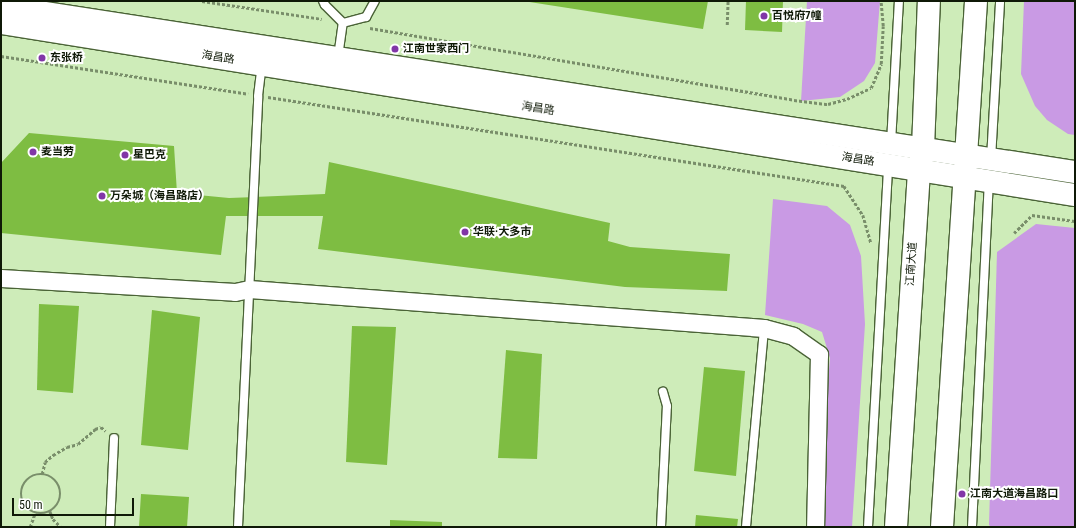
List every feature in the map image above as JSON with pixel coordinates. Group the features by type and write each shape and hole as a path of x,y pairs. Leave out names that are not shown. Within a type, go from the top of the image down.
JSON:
{"main road":[{"name":"江南大道","path":"896,527 918,170 923,148 929,1"},
{"path":"942,527 966,177 976,1"},
{"name":"海昌路","path":"1,6 262,55 890,154 923,148 967,154 990,169 1075,195"},
{"name":"海昌路","path":"1,23 262,55 338,58 890,154 918,170 966,177 990,169 1075,172"}],"street":[{"path":"1,278 235,292 249,288 764,328 793,336 819,354 815,527"}],"lane":[{"path":"323,1 325,5 343,23"},
{"path":"343,23 366,16 374,1"},
{"path":"868,527 899,1"},
{"path":"972,527 1000,1"},
{"path":"338,58 343,23"},
{"path":"238,527 258,96 262,55"},
{"path":"746,527 764,328"},
{"path":"661,527 667,406 663,392"},
{"path":"110,527 114,438"}],"path":[{"path":"202,1 343,23 794,100 828,104 847,99 871,88 881,64 883,26 881,1"},
{"path":"727,25 728,1"},
{"path":"1,56 844,186 863,215"},
{"path":"1014,233 1032,215 1075,221"},
{"path":"42,474 45,462 53,455 67,447 78,444 87,438 95,429 102,427 114,438"},
{"path":"42,474 51,477 60,487 60,500 50,511 41,514 35,513 25,506 21,493 26,481 31,476 42,474"},
{"path":"50,511 53,519 61,527"},
{"path":"30,527 35,513"}],"shaded area":[{"path":"807,1 880,1 875,63 864,81 840,97 801,101"},
{"path":"1024,1 1075,1 1075,135 1068,134 1047,120 1035,106 1021,74"},
{"path":"773,199 827,206 850,225 861,256 865,324 852,527 816,527 830,358 822,332 803,324 765,315"},
{"path":"1036,224 1075,228 1075,527 991,527 989,525 997,252"}],"building":[{"path":"523,1 708,1 703,29"},
{"name":"百悦府7幢","path":"746,1 783,1 782,32 745,30"},
{"path":"29,133 174,146 177,193 229,198 325,194 329,162 610,223 608,241 630,247 730,254 727,291 625,287 318,249 323,216 226,216 221,255 1,233 1,163"},
{"path":"39,304 79,306 73,393 37,390"},
{"path":"152,310 200,317 188,450 141,445"},
{"path":"352,326 396,327 387,465 346,462"},
{"path":"506,350 542,354 537,459 498,458"},
{"path":"704,367 745,371 736,476 694,471"},
{"path":"141,494 189,497 187,527 139,527"},
{"path":"696,515 738,519 737,527 695,527"},
{"path":"390,520 442,522 442,527 390,527"}],"place":[{"name":"百悦府7幢","path":"764,16"},
{"name":"江南世家西门","path":"395,49"},
{"name":"东张桥","path":"42,58"},
{"name":"麦当劳","path":"33,152"},
{"name":"星巴克","path":"125,155"},
{"name":"万朵城（海昌路店）","path":"102,196"},
{"name":"华联·大多市","path":"465,232"},
{"name":"江南大道海昌路口","path":"962,494"}]}
